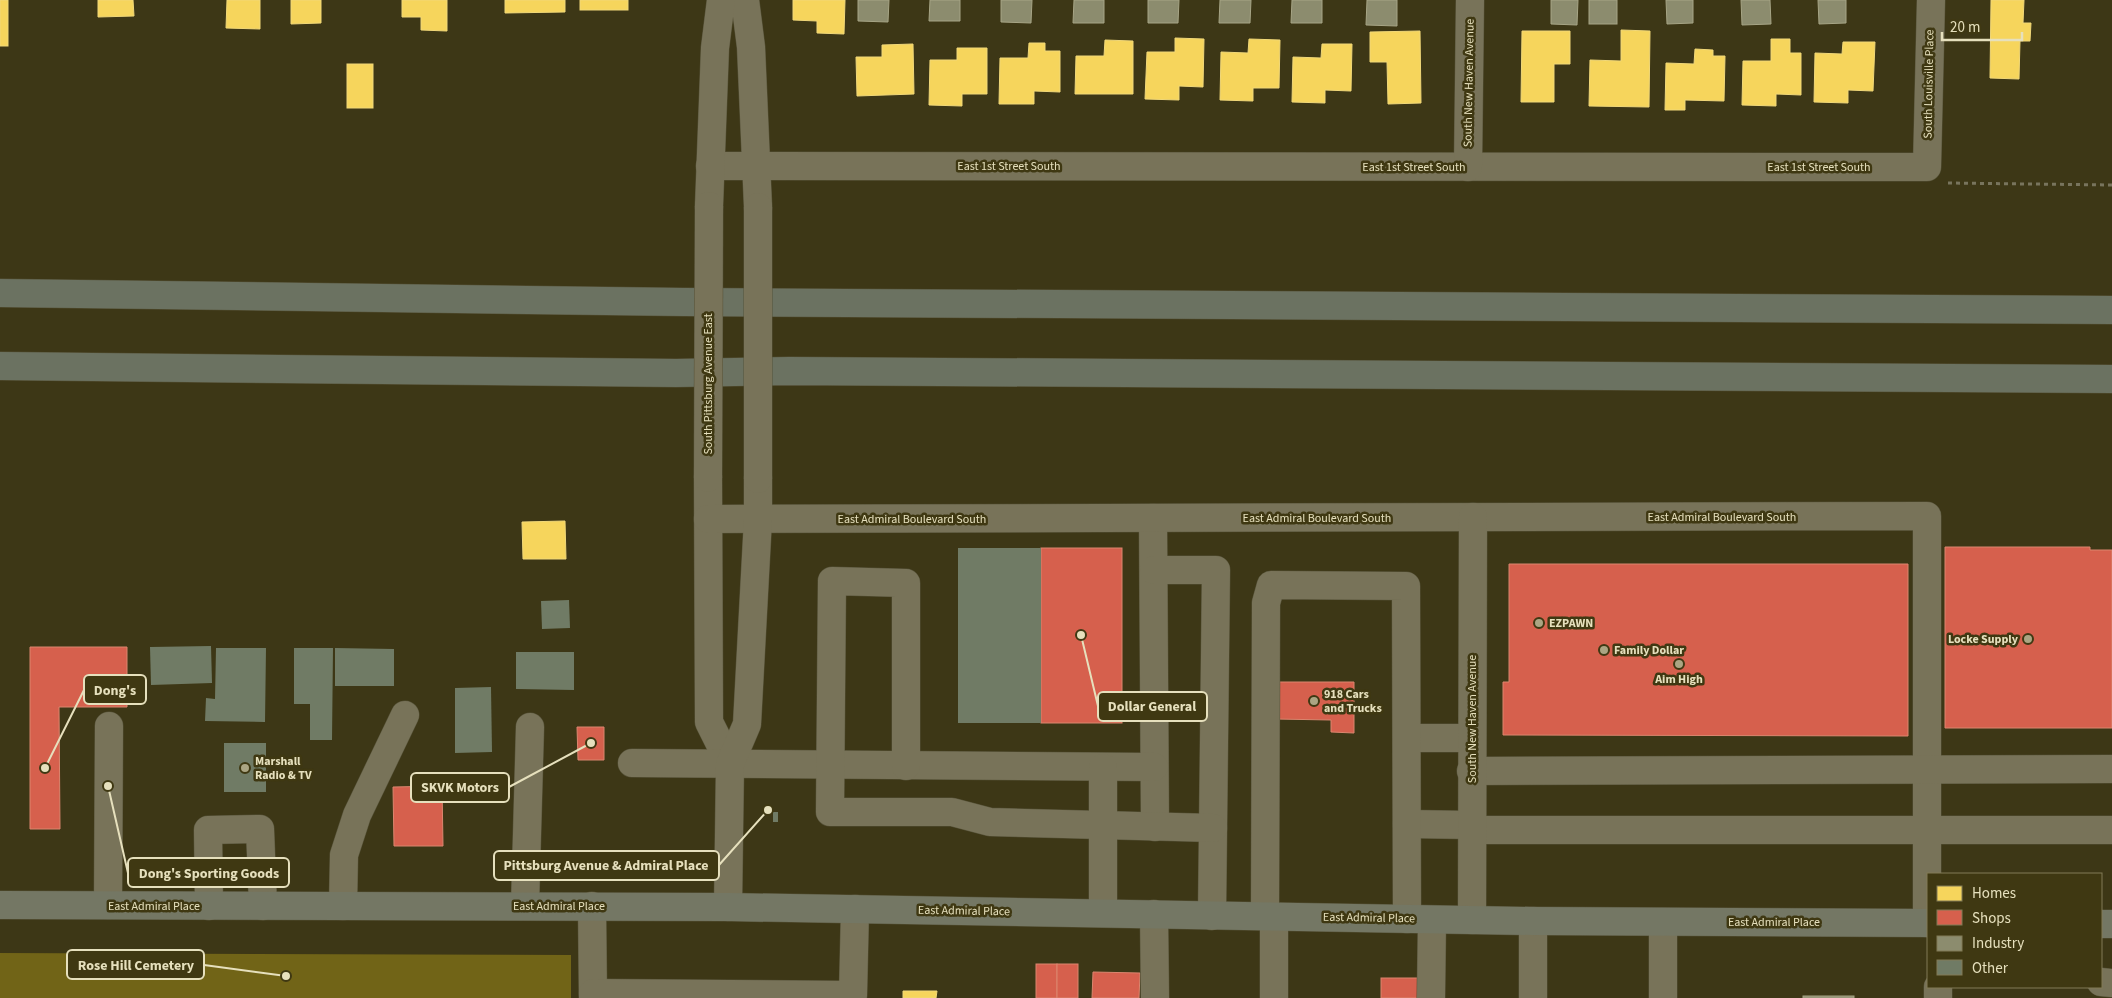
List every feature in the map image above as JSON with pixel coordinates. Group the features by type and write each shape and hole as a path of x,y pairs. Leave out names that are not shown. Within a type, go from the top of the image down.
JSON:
{"highway":[{"path":"0,293 683,302 2112,310"},
{"path":"0,366 666,372 799,371 2112,379"}],"main road":[{"name":"East Admiral Place","path":"0,905 728,907 1533,921 1927,923"}],"street":[{"name":"South Pittsburg Avenue East","path":"721,0 715,48 709,206 709,722 730,764"},
{"name":"South Pittsburg Avenue East","path":"728,907 730,764 747,724 758,519 757,167 751,47 745,0"},
{"name":"South New Haven Avenue","path":"1468,167 1470,0"},
{"name":"South Louisville Place","path":"1926,167 1931,0"},
{"name":"East 1st Street South","path":"710,166 1926,167"},
{"name":"East Admiral Boulevard South","path":"708,519 1927,516 1926,769"},
{"name":"South New Haven Avenue","path":"1472,920 1473,517"},
{"path":"1153,518 1155,827"},
{"path":"1154,570 1216,570 1212,916"},
{"path":"906,766 906,583 832,581 830,812 952,812 990,822 1213,828"},
{"path":"1274,998 1270,916 1266,603 1271,585 1406,586 1407,824 1431,998"},
{"path":"343,906 344,855 357,815 405,715"},
{"path":"108,906 109,726"},
{"path":"525,906 530,726"},
{"path":"1407,738 1471,738"},
{"path":"632,763 1154,767"},
{"path":"1103,768 1103,913"},
{"path":"1926,769 1927,923"},
{"path":"1471,771 2112,769"},
{"path":"1407,824 1472,828 2112,830"},
{"path":"209,906 208,830 260,829 262,906"},
{"path":"592,906 593,996 854,994 855,909"},
{"path":"1154,914 1155,998"},
{"path":"1533,921 1533,998"},
{"path":"1663,922 1663,998"}],"path":[{"path":"1926,167 1942,183 2112,184"}],"shaded area":[{"path":"0,953 571,955 571,998 0,998"}],"building: Homes":[{"path":"0,0 8,0 8,46 0,46"},
{"path":"98,0 133,0 134,16 98,17"},
{"path":"227,0 260,0 260,29 226,28"},
{"path":"291,0 321,0 321,23 291,24"},
{"path":"402,0 447,0 447,31 421,30 421,17 402,17"},
{"path":"505,0 565,0 565,12 505,13"},
{"path":"580,0 628,0 628,10 580,10"},
{"path":"793,0 845,0 844,34 817,33 817,21 793,20"},
{"path":"1991,0 2024,0 2023,23 2031,23 2030,41 2020,41 2019,79 1990,78"},
{"path":"1621,30 1650,31 1649,107 1589,106 1590,60 1621,61"},
{"path":"1420,31 1421,103 1388,104 1387,62 1370,62 1370,32"},
{"path":"1522,31 1570,31 1570,64 1554,64 1554,102 1521,102"},
{"path":"1175,38 1204,39 1203,87 1179,86 1179,100 1145,99 1147,52 1175,52"},
{"path":"1249,39 1280,40 1279,88 1253,88 1253,101 1220,100 1221,52 1248,53"},
{"path":"1771,39 1790,39 1790,53 1801,53 1801,95 1776,94 1776,106 1742,105 1743,61 1771,61"},
{"path":"1105,40 1133,41 1133,94 1075,94 1076,56 1104,56"},
{"path":"1843,42 1875,42 1873,91 1848,90 1848,103 1814,102 1815,53 1842,54"},
{"path":"1029,43 1045,43 1045,51 1060,51 1060,92 1034,91 1034,104 999,104 1000,58 1028,58"},
{"path":"913,44 914,94 857,96 856,57 882,57 882,45"},
{"path":"1322,44 1352,44 1351,91 1325,90 1325,103 1292,102 1293,57 1321,58"},
{"path":"957,48 987,48 987,94 962,94 962,106 929,105 930,60 957,60"},
{"path":"1695,49 1713,50 1713,56 1725,56 1724,101 1685,100 1685,110 1665,110 1666,63 1694,64"},
{"path":"347,64 373,64 373,108 347,108"},
{"path":"565,521 566,559 523,559 522,522"},
{"path":"903,991 937,991 936,998 903,998"}],"building: Shops":[{"name":"Locke Supply","path":"1945,547 2090,547 2090,550 2112,550 2112,728 1945,728"},
{"path":"1041,548 1122,548 1122,723 1041,723"},
{"path":"1509,564 1908,564 1908,736 1503,735 1503,682 1509,682"},
{"path":"30,647 127,647 127,707 59,707 60,829 30,829"},
{"name":"918 Cars and Trucks","path":"1275,682 1354,682 1354,733 1331,732 1331,720 1275,719"},
{"path":"577,727 604,727 604,760 578,760"},
{"path":"442,786 443,846 394,846 393,787"},
{"path":"1036,964 1057,964 1057,998 1036,998"},
{"path":"1057,964 1078,964 1078,998 1057,998"},
{"path":"1093,972 1140,973 1139,998 1092,998"},
{"path":"1381,978 1420,978 1420,998 1381,998"}],"building: Industry":[{"path":"858,0 889,0 888,22 858,21"},
{"path":"930,0 960,0 960,21 929,21"},
{"path":"1001,0 1032,0 1031,23 1001,22"},
{"path":"1074,0 1104,0 1104,23 1073,23"},
{"path":"1148,0 1179,0 1178,23 1148,23"},
{"path":"1220,0 1251,0 1250,23 1219,23"},
{"path":"1292,0 1322,0 1322,23 1291,23"},
{"path":"1367,0 1397,0 1397,26 1366,25"},
{"path":"1551,0 1578,0 1577,25 1551,24"},
{"path":"1589,0 1617,0 1617,24 1589,24"},
{"path":"1666,0 1693,0 1693,23 1667,24"},
{"path":"1741,0 1770,0 1771,24 1742,25"},
{"path":"1818,0 1846,0 1846,23 1819,24"},
{"path":"1803,996 1854,996 1854,998 1803,998"}],"building: Other":[{"path":"958,548 1041,548 1041,723 958,723"},
{"path":"569,600 570,628 542,629 541,601"},
{"path":"211,646 212,683 151,685 150,647"},
{"path":"216,648 266,648 265,722 205,721 206,698 215,699"},
{"path":"294,648 333,648 332,740 310,740 310,704 294,704"},
{"path":"335,648 394,649 394,686 335,686"},
{"path":"516,652 574,652 574,690 516,689"},
{"path":"491,687 492,752 455,753 455,688"},
{"name":"Marshall Radio & TV","path":"224,743 266,743 266,792 224,792"},
{"path":"773,812 778,812 778,822 773,822"}],"place":[{"name":"EZPAWN","path":"1539,623"},
{"name":"Dollar General","path":"1081,635"},
{"name":"Locke Supply","path":"2028,639"},
{"name":"Family Dollar","path":"1604,650"},
{"name":"Aim High","path":"1679,664"},
{"name":"918 Cars and Trucks","path":"1314,701"},
{"name":"SKVK Motors","path":"591,743"},
{"name":"Dong's","path":"45,768"},
{"name":"Marshall Radio & TV","path":"245,768"},
{"name":"Dong's Sporting Goods","path":"108,786"},
{"name":"Pittsburg Avenue & Admiral Place","path":"768,810"},
{"name":"Rose Hill Cemetery","path":"286,976"}]}
